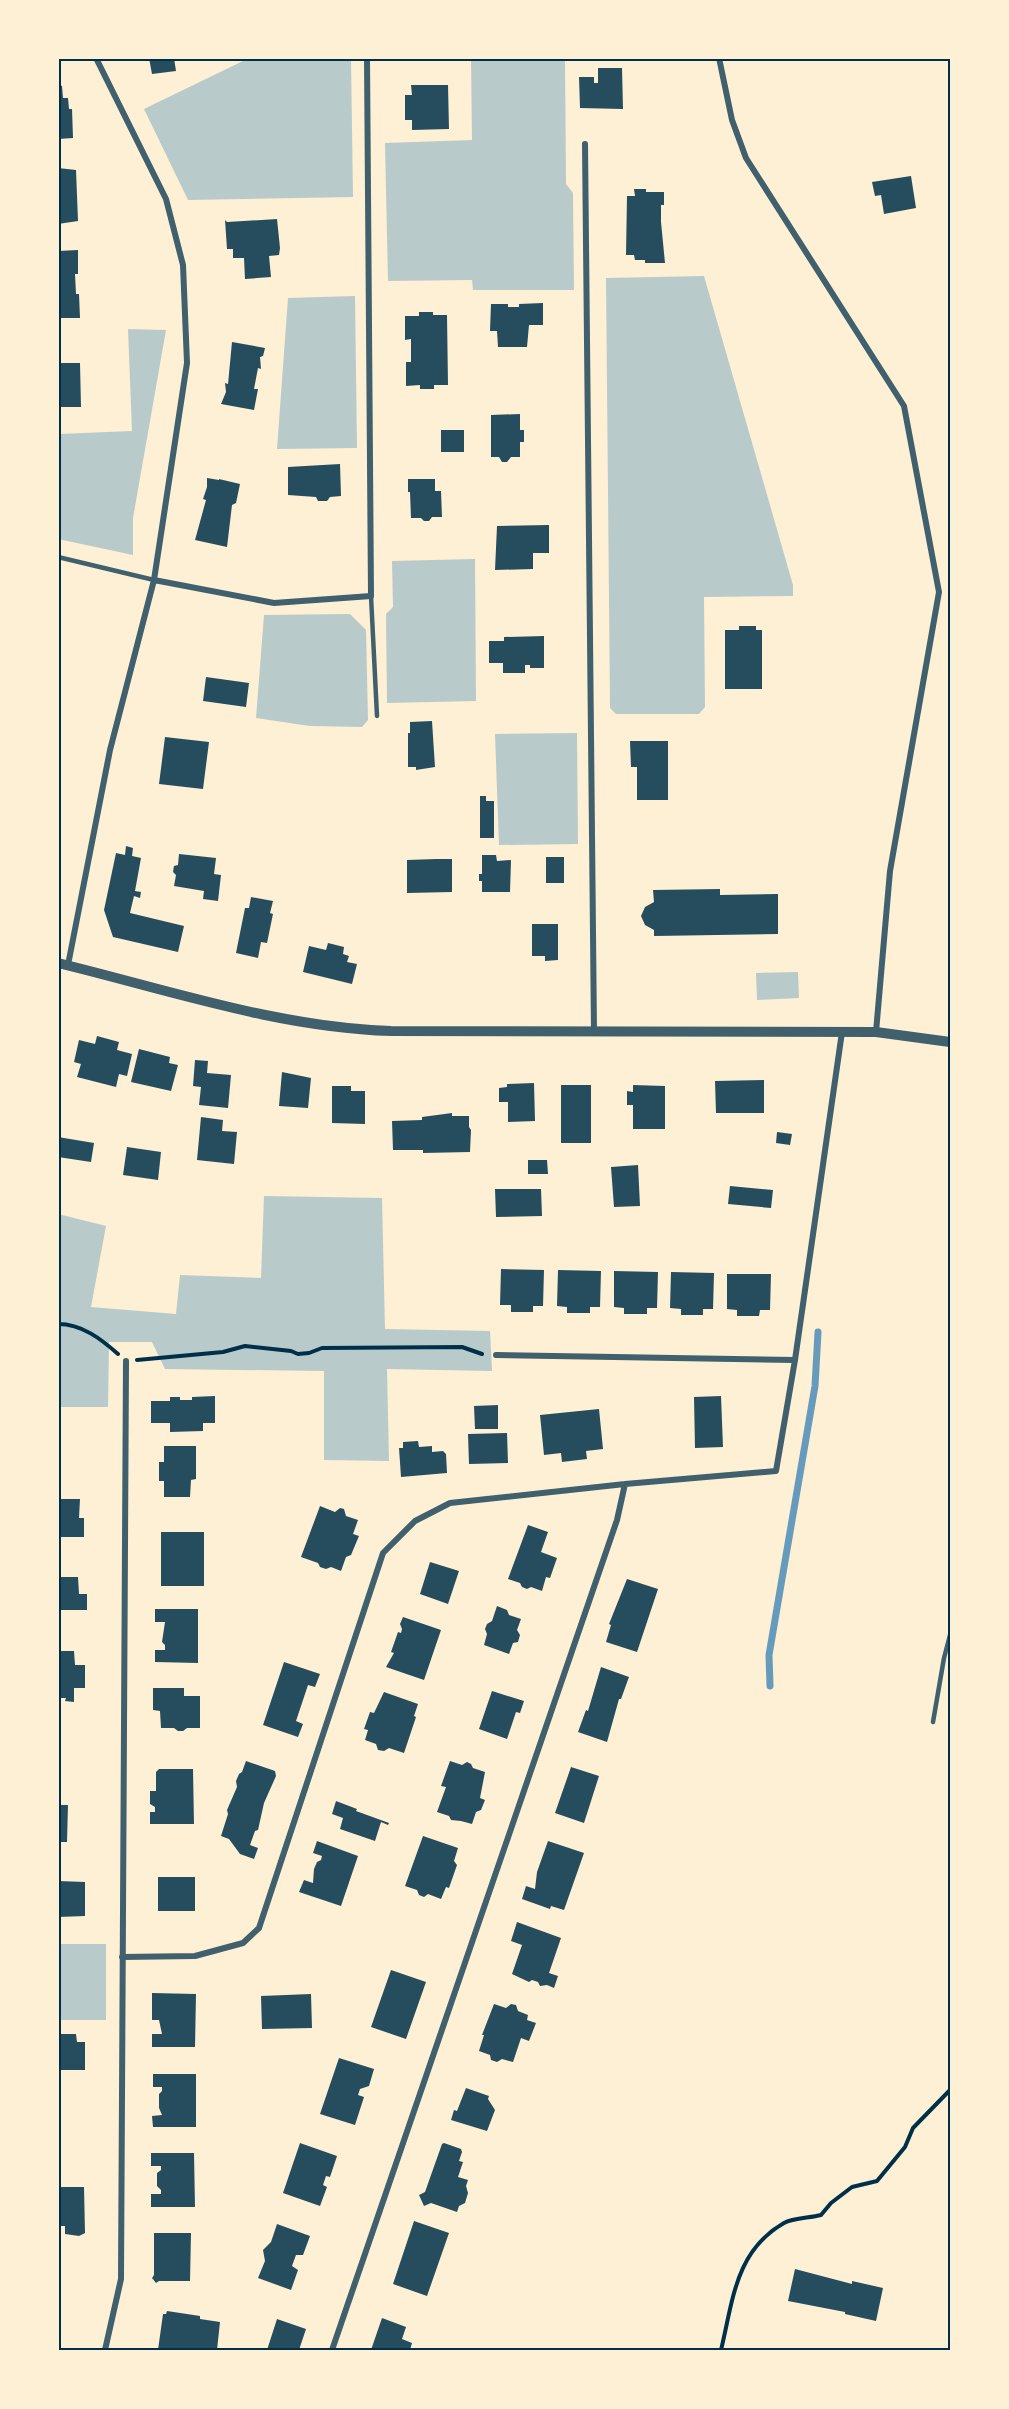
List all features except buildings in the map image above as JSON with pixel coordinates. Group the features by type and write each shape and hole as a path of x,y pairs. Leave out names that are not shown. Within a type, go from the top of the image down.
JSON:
{"street":[{"path":"96,58 166,199 183,265 187,363 154,580 110,750 63,964 234,1009 320,1026 391,1031 842,1031 876,1032 951,1042"},
{"path":"154,580 274,603 371,596 367,58"},
{"path":"719,58 732,120 746,158 904,405 939,592 890,871 876,1032"},
{"path":"585,144 594,1032"},
{"path":"122,1957 195,1956 243,1943 259,1928 383,1553 415,1521 450,1503 625,1484 776,1471 795,1360 842,1031"},
{"path":"496,1355 795,1360"},
{"path":"105,2350 122,2279 126,1361"},
{"path":"332,2350 613,1531 625,1484"}],"lane":[{"path":"58,557 154,580"},
{"path":"371,596 377,716"},
{"path":"933,1722 944,1658 951,1635"}],"path":[{"path":"58,1324 87,1331 99,1337 126,1361 223,1352 245,1346 298,1354 322,1348 462,1347 485,1355 496,1355"},
{"path":"721,2350 742,2266 750,2252 786,2222 820,2216 831,2203 852,2187 877,2181 905,2147 913,2128 951,2090"}],"shaded area":[{"path":"245,59 351,59 353,197 188,200 144,109"},
{"path":"471,59 565,59 566,184 573,193 574,290 473,290 472,280 388,281 385,143 472,140"},
{"path":"704,276 793,585 793,596 704,597 705,707 699,714 616,714 610,708 606,278"},
{"path":"355,296 357,448 277,449 288,298"},
{"path":"128,329 166,330 133,518 133,555 58,539 59,434 132,431"},
{"path":"475,559 476,701 387,703 386,614 393,607 392,561"},
{"path":"350,614 366,630 368,720 362,727 310,726 256,718 264,615"},
{"path":"577,733 578,844 499,845 495,734"},
{"path":"798,972 799,998 757,1000 756,973"},
{"path":"264,1196 382,1198 385,1329 490,1331 492,1371 387,1369 389,1461 324,1460 324,1371 165,1369 152,1342 109,1342 108,1407 59,1407 58,1214 106,1226 91,1307 176,1314 180,1275 261,1278"},
{"path":"58,1944 106,1944 106,2020 59,2020"}],"waterway":[{"path":"770,1686 769,1655 815,1386 818,1332"}]}
